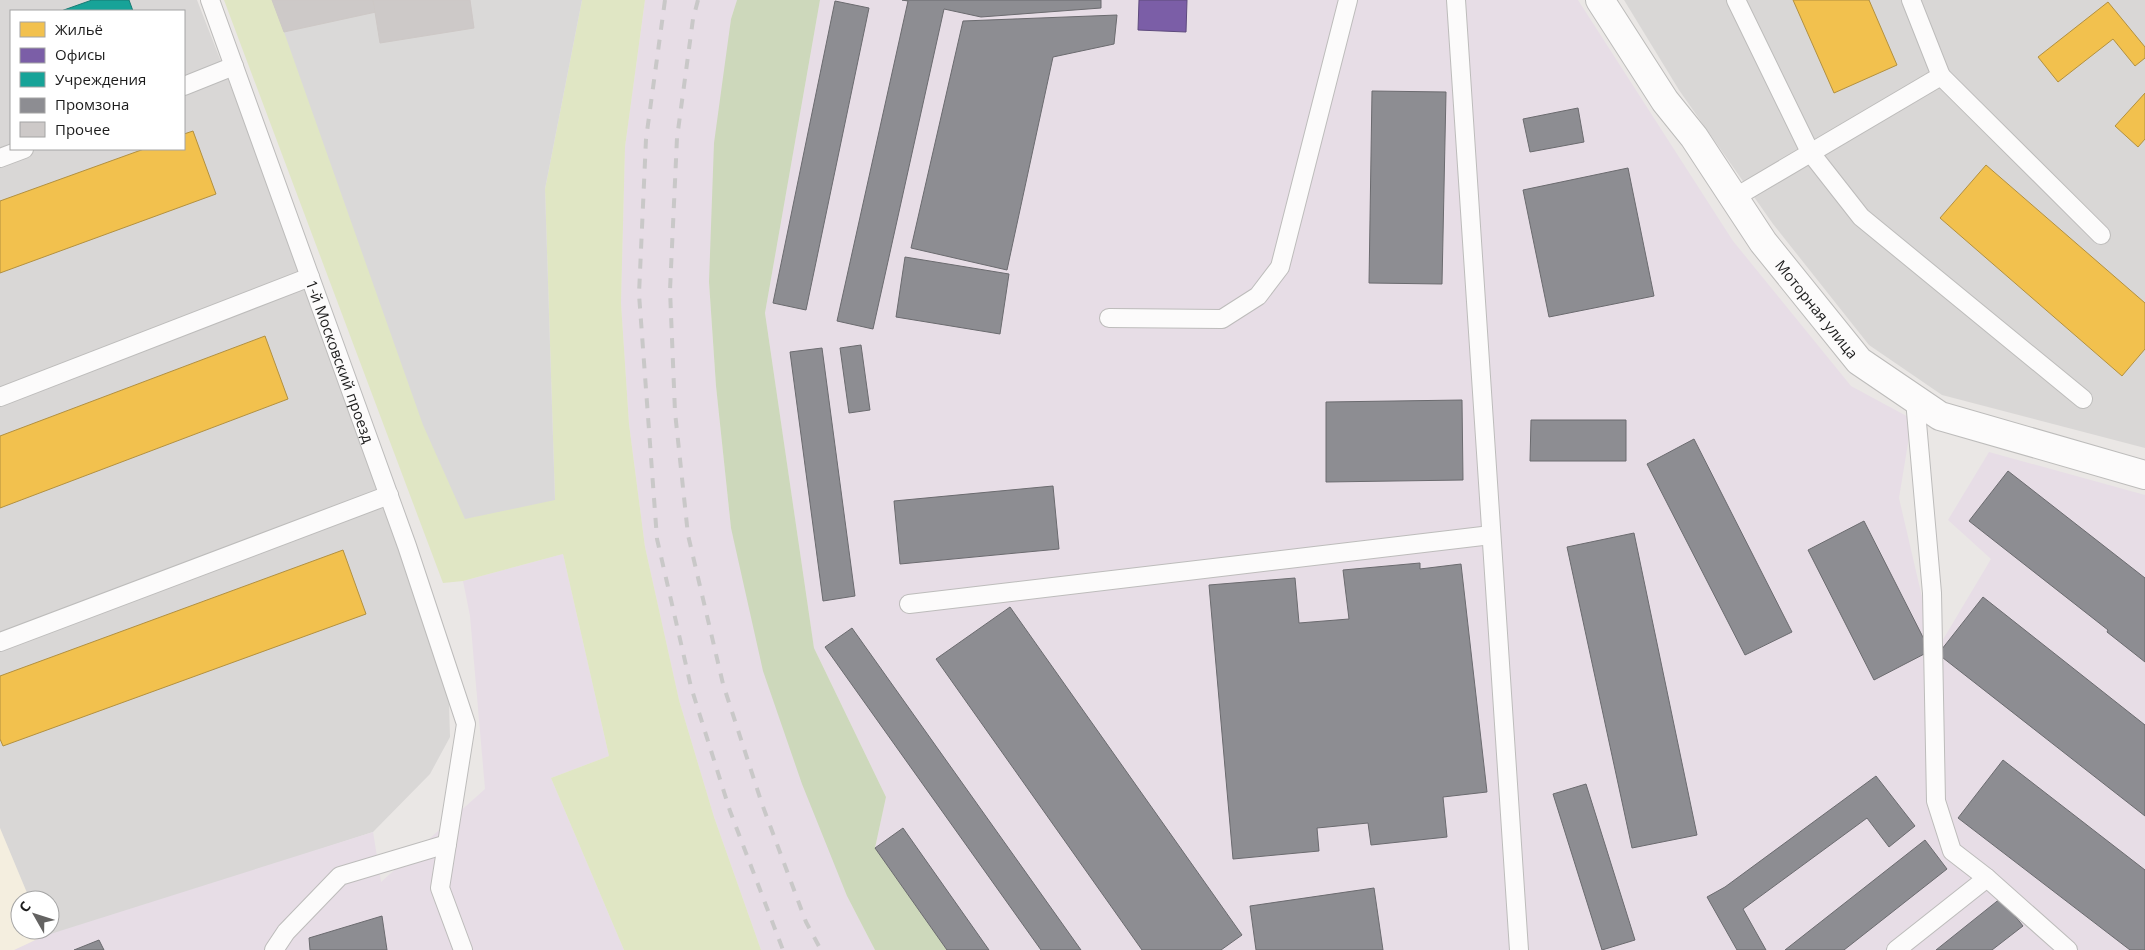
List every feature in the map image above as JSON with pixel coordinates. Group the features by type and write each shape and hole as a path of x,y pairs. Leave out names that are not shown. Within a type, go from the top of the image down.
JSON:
{"street":[{"name":"Моторная улица","path":"1600,0 1665,101 1694,137 1763,242 1860,361 1940,416 2145,475"}],"lane":[{"name":"1-й Московский проезд","path":"210,0 389,495 466,724 447,844"},
{"path":"1109,318 1222,319 1258,296 1280,267 1348,0"},
{"path":"1456,0 1519,950"},
{"path":"1736,0 1810,152 1862,217 2083,399"},
{"path":"1911,0 1941,76 2101,235"},
{"path":"185,86 234,66"},
{"path":"1734,198 1941,76"},
{"path":"0,158 21,150"},
{"path":"0,397 310,278"},
{"path":"1915,400 1932,593 1936,801 1952,851 1987,878 2068,950"},
{"path":"0,642 389,495"},
{"path":"909,604 1491,535"},
{"path":"274,950 286,932 340,876 447,844 440,888 462,950"},
{"path":"1896,950 1987,878"}],"shaded area":[{"path":"0,0 197,0 397,513 449,703 450,737 430,774 373,832 60,934 60,890 10,890 10,940 38,940 0,950"},
{"path":"373,0 582,0 545,189 555,500 465,519 423,425 284,32 375,12"},
{"path":"645,0 737,0 731,19 709,282 716,386 731,528 847,896 875,950 761,950 714,817 679,700 645,547 629,424 621,303 625,147"},
{"path":"820,0 1578,0 1733,241 1851,386 1912,419 1899,498 1935,653 1991,559 1948,520 1989,452 2145,495 2145,950 947,950 875,848 886,797 814,648 765,313"},
{"path":"1624,0 2145,0 2145,448 1942,395 1869,345 1773,224 1679,90"},
{"path":"563,554 609,756 551,778 624,950 13,950 35,940 60,940 60,931 373,832 381,882 485,789 470,616 463,581"},
{"path":"0,828 26,890 10,890 10,940 35,940 14,950 0,950"}],"green space":[{"path":"224,0 373,0 376,12 285,32 555,500 545,189 582,0 645,0 625,147 621,303 629,424 645,547 679,700 714,817 761,950 624,950 551,778 609,756 563,554 463,581 443,583"},
{"path":"737,0 820,0 765,313 814,648 886,797 875,848 947,950 875,950 847,896 802,784 763,671 731,528 716,386 709,282 714,143 731,19"}],"building: Жильё":[{"path":"1793,0 1869,0 1897,65 1834,93"},
{"path":"2108,2 2145,47 2145,58 2135,66 2113,39 2058,82 2038,57"},
{"path":"2145,93 2145,139 2138,147 2115,126"},
{"path":"193,131 216,194 0,273 0,201 141,150 185,150 185,134"},
{"path":"1986,165 2145,303 2145,349 2122,376 1940,218"},
{"path":"265,336 288,399 0,508 0,436"},
{"path":"343,550 366,614 3,746 0,739 0,676"}],"building: Офисы":[{"path":"1139,0 1187,0 1186,32 1138,30"}],"building: Учреждения":[{"path":"92,0 129,0 133,10 64,10"}],"building: Промзона":[{"path":"902,0 1101,0 1101,8 981,17 944,9 873,329 837,321 908,1"},
{"path":"835,1 869,8 806,310 773,303"},
{"path":"1117,15 1114,44 1053,57 1007,270 911,248 963,21"},
{"path":"1372,91 1446,92 1442,284 1369,283"},
{"path":"1578,108 1584,142 1530,152 1523,119"},
{"path":"1628,168 1654,296 1549,317 1523,190"},
{"path":"905,257 1009,274 1000,334 896,317"},
{"path":"861,345 870,410 849,413 840,348"},
{"path":"822,348 855,596 823,601 790,352"},
{"path":"1462,400 1463,480 1326,482 1326,402"},
{"path":"1531,420 1626,420 1626,461 1530,461"},
{"path":"1694,439 1792,632 1745,655 1647,464"},
{"path":"2008,471 2145,578 2145,662 2107,632 2108,630 1969,521"},
{"path":"1053,486 1059,549 900,564 894,501"},
{"path":"1864,521 1930,651 1874,680 1808,550"},
{"path":"1634,533 1697,835 1632,848 1567,547"},
{"path":"1420,563 1420,569 1461,564 1487,792 1443,797 1447,837 1371,845 1368,823 1317,828 1319,851 1233,859 1209,585 1295,578 1299,623 1349,619 1343,570"},
{"path":"1983,597 2145,725 2145,816 1938,654"},
{"path":"1010,607 1242,935 1221,950 1142,950 936,659"},
{"path":"852,628 1081,950 1041,950 825,647"},
{"path":"2003,760 2145,870 2145,950 2130,950 1958,818"},
{"path":"1876,776 1915,826 1889,847 1867,818 1743,909 1766,950 1737,950 1707,897 1725,887"},
{"path":"1586,784 1635,940 1602,950 1553,794"},
{"path":"903,828 989,950 947,950 875,848"},
{"path":"1925,840 1947,869 1844,950 1785,950"},
{"path":"1374,888 1383,950 1256,950 1250,906"},
{"path":"2001,898 2023,926 1992,950 1936,950"},
{"path":"382,916 387,950 310,950 309,938"},
{"path":"99,940 104,950 74,950"}],"building: Прочее":[{"path":"272,0 373,0 376,12 284,32"},
{"path":"373,0 470,0 474,28 380,43"}],"railway":[{"path":"665,0 646,139 639,294 657,539 691,687 730,811 783,950"},
{"path":"698,0 693,19 677,138 670,290 675,412 688,535 723,684 762,804 806,922 821,950"}]}
